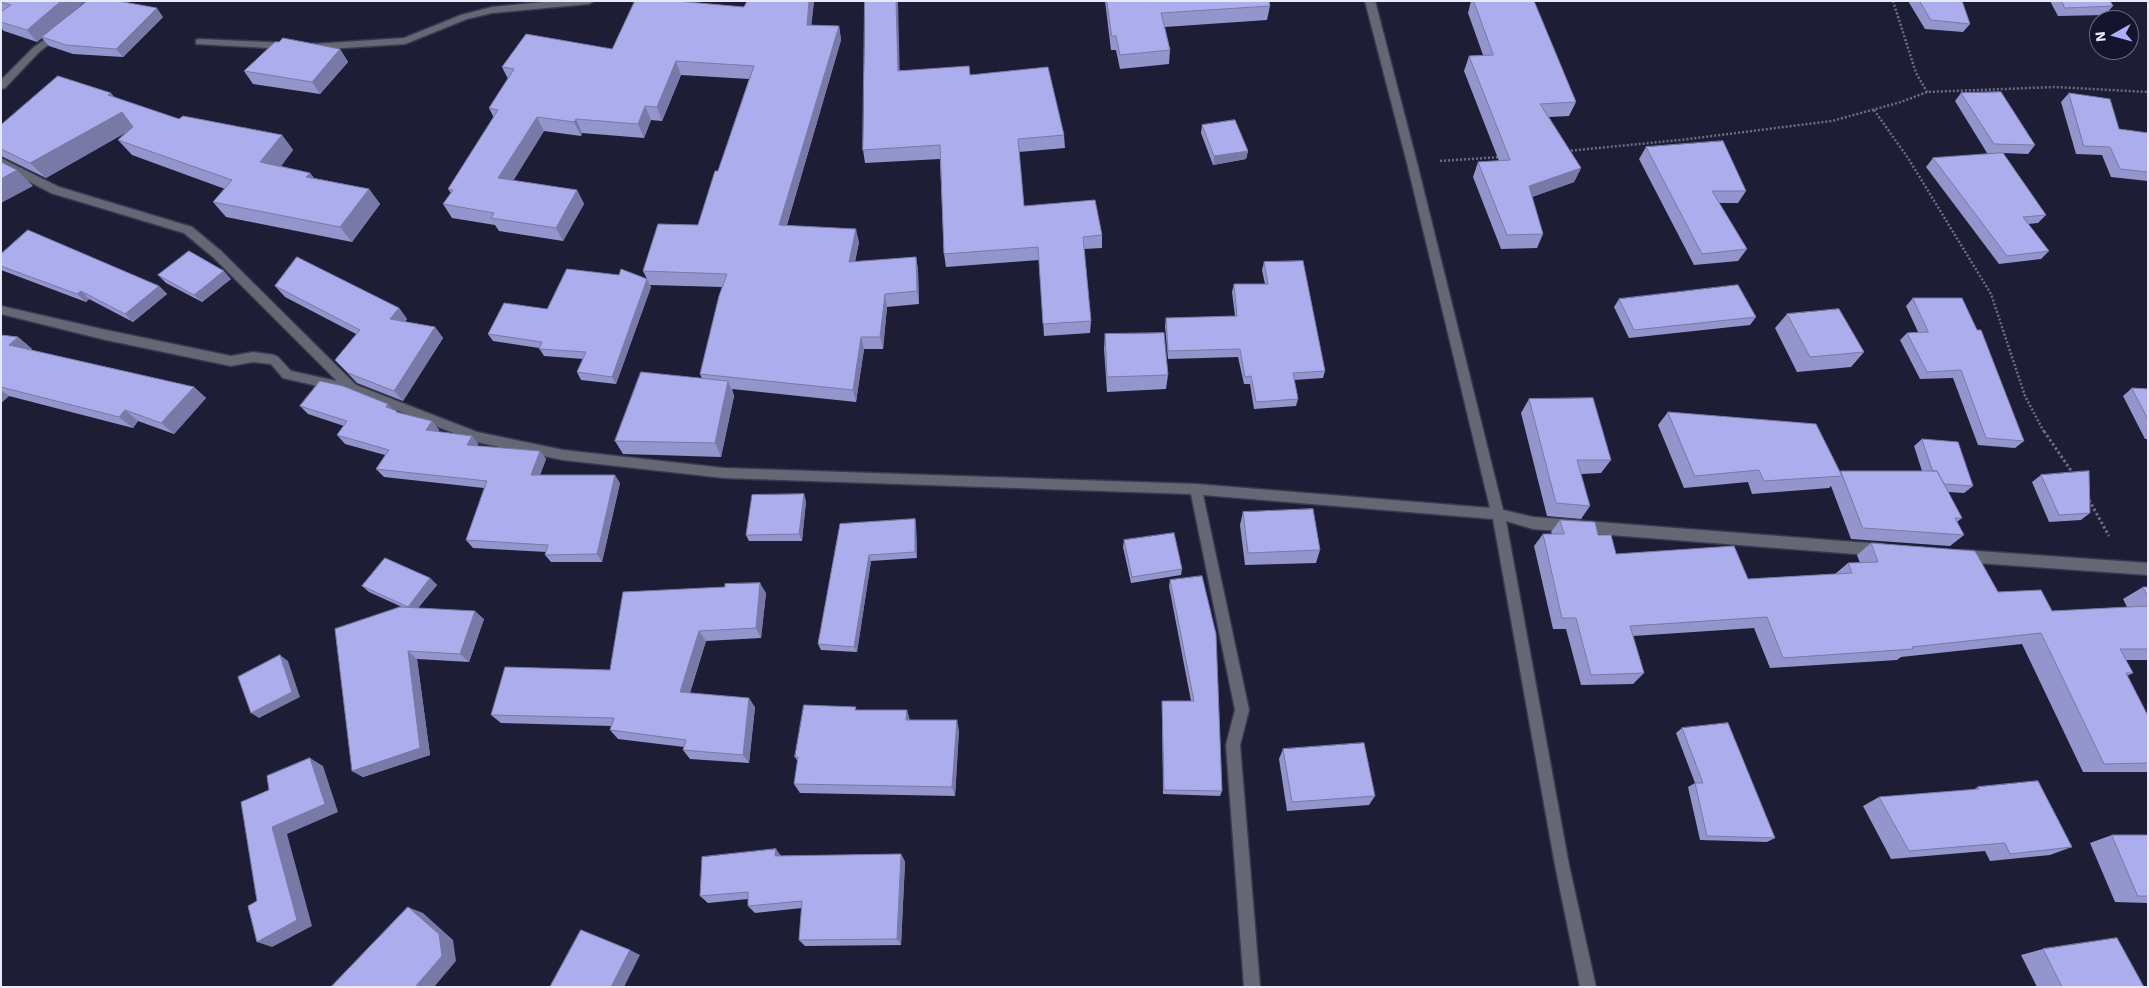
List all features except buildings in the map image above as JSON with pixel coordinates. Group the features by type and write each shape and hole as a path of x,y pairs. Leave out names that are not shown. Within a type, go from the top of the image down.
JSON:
{"street":[{"path":"199,42 324,47 405,41 464,17 492,10 589,1"},
{"path":"1370,1 1498,514 1562,866 1588,987"},
{"path":"1,86 36,50 66,26"},
{"path":"1,162 55,190 188,230 218,254 352,388"},
{"path":"1,310 106,335 231,361 253,357 274,360 287,375 352,388 476,437 563,455 724,473 1196,489 1498,514 1533,523 1897,551"},
{"path":"1196,489 1242,710 1233,745 1252,987"},
{"path":"1947,554 2148,569"}],"path":[{"path":"1892,1 1916,73 1927,92"},
{"path":"1565,151 1680,140 1832,121 1901,102 1927,92 1977,88 2055,87 2148,92"},
{"path":"1874,110 1908,158 1987,288 2025,396 2038,423 2078,481"},
{"path":"1412,164 1507,156"},
{"path":"2088,498 2126,568"}]}
